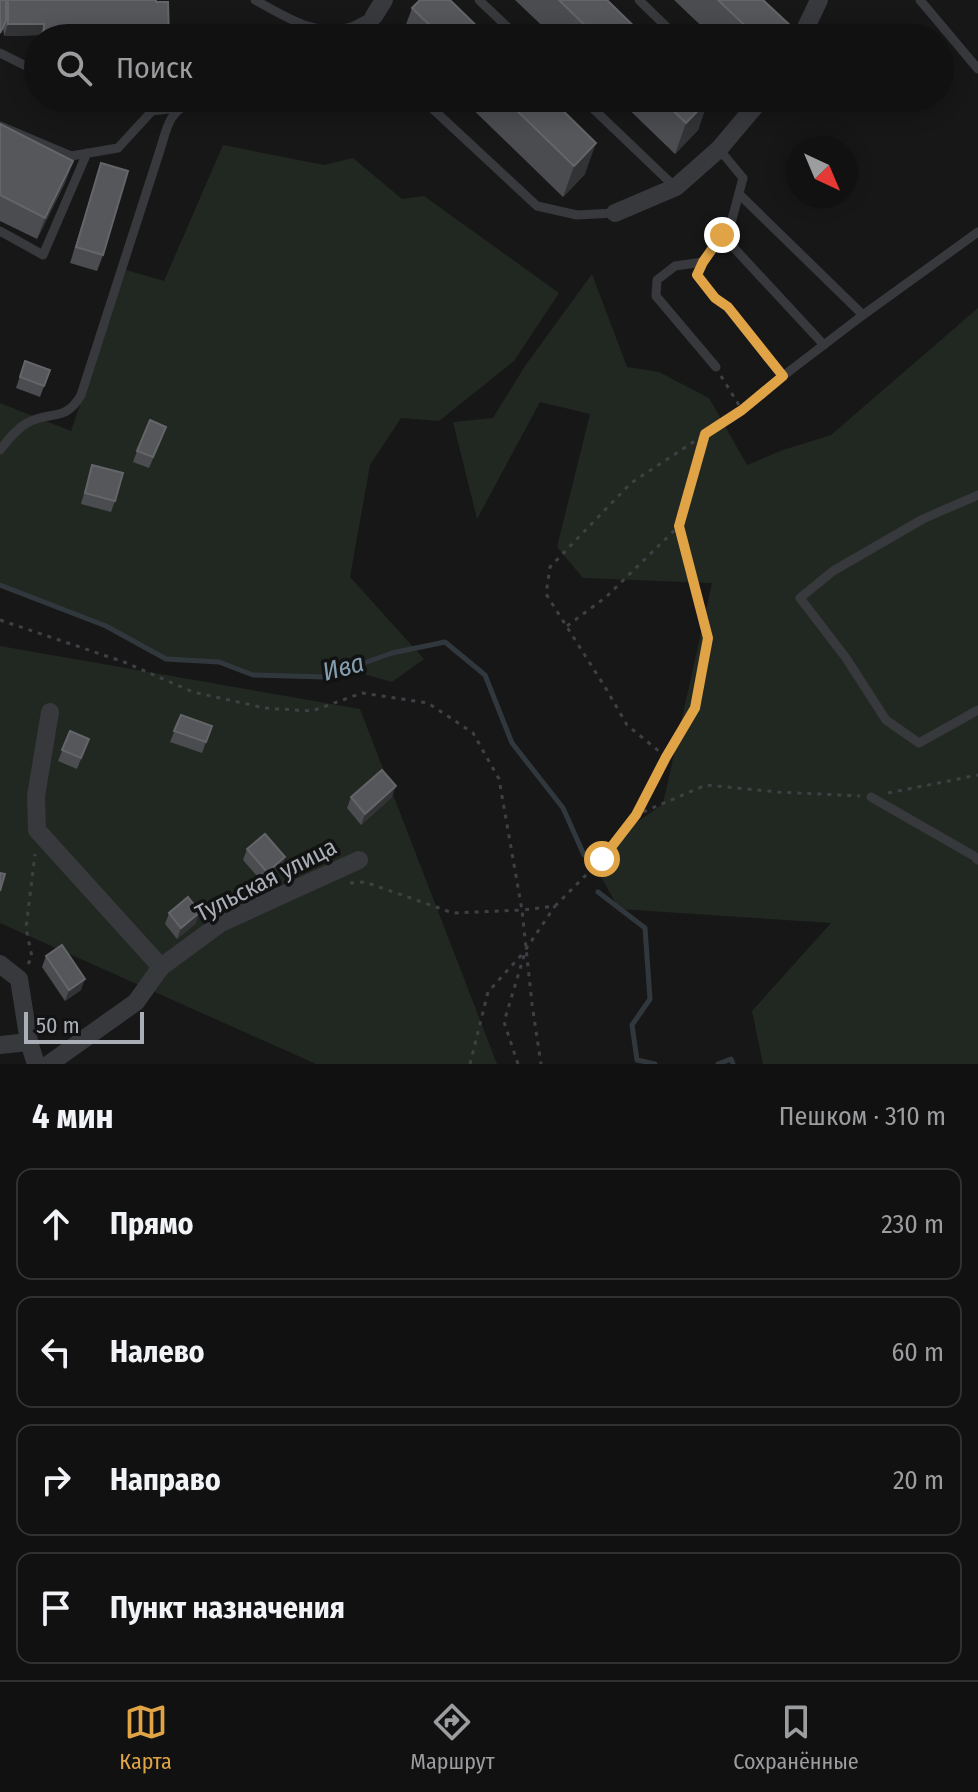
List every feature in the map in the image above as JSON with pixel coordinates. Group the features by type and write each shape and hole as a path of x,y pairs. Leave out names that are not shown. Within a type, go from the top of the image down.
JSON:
{"street":[{"path":"806,24 815,2"},
{"path":"615,213 676,187 719,149 745,112"},
{"path":"50,712 36,796 37,830 161,967"},
{"name":"Тульская улица","path":"49,1064 136,1002 161,967 221,923 359,860"},
{"path":"0,964 19,979 29,1042 36,1064"},
{"path":"0,1045 29,1042"}],"lane":[{"path":"255,0 302,24"},
{"path":"479,0 504,24"},
{"path":"639,0 664,24"},
{"path":"920,0 940,24"},
{"path":"355,24 379,8"},
{"path":"954,40 978,69"},
{"path":"0,53 24,65"},
{"path":"0,126 71,156 118,148 151,112"},
{"path":"0,450 20,427 36,418 65,413 81,395 169,121 176,112"},
{"path":"436,112 537,206 577,215 615,213"},
{"path":"597,112 676,187"},
{"path":"719,149 743,178 731,223 697,275 715,298 728,307 783,376 978,232"},
{"path":"0,231 43,255 87,153"},
{"path":"739,194 863,315"},
{"path":"722,235 824,345"},
{"path":"703,262 675,266 657,280 656,296 716,367"},
{"path":"978,495 923,519 833,571 800,598 846,658 886,720 919,743 978,710"},
{"path":"871,797 978,860"}],"path":[{"path":"716,367 742,410"},
{"path":"666,757 627,725 546,594 550,567 631,483 742,410 783,376"},
{"path":"567,626 606,597 679,526 705,434"},
{"path":"470,1064 488,992 526,949 555,906 602,859 636,815 695,708 708,638 679,526"},
{"path":"0,620 124,662 193,692 265,708 312,711 362,693 428,703 473,733 499,779 522,910 541,1064"},
{"path":"636,815 706,785 871,797 978,775"},
{"path":"19,979 32,957 26,928 37,830"},
{"path":"350,883 365,882 453,913 555,906"},
{"path":"518,1064 504,1022 526,949"}],"shaded area":[{"path":"223,145 324,165 353,158 402,199 424,196 559,293 514,361 439,421 401,418 370,465 350,577 424,659 392,682 346,669 325,677 253,675 219,662 166,659 106,626 0,585 0,403 71,431 126,270 164,281"},
{"path":"592,274 627,367 659,372 709,398 747,465 831,435 978,308 978,1064 763,1064 752,1011 831,923 619,909 589,855 663,804 712,583 583,578 557,547 590,414 540,402 477,519 453,422 493,418 525,366"},
{"path":"0,646 360,709 497,1064 316,1064 0,923"}],"building":[{"path":"0,0 6,0 6,21 0,33"},
{"path":"8,0 168,2 169,24 8,24"},
{"path":"420,0 450,0 475,24 429,24 412,8"},
{"path":"559,0 607,0 632,24 584,24"},
{"path":"718,0 763,0 789,24 743,24"},
{"path":"518,112 564,112 596,143 574,166"},
{"path":"675,112 697,112 686,123"},
{"path":"0,124 73,161 45,218 0,195"},
{"path":"101,163 128,171 103,255 76,247"},
{"path":"25,361 50,370 44,386 20,377"},
{"path":"150,420 166,427 153,457 137,451"},
{"path":"92,465 123,473 115,501 85,493"},
{"path":"181,715 212,726 206,742 174,731"},
{"path":"70,731 89,739 81,758 62,750"},
{"path":"382,770 396,786 365,814 351,797"},
{"path":"265,834 285,857 267,872 247,849"},
{"path":"0,873 5,874 0,891"},
{"path":"188,897 200,912 181,928 169,913"},
{"path":"62,945 85,979 69,990 46,956"}],"waterway":[{"name":"Ива","path":"0,585 106,626 166,659 219,662 253,675 325,677 392,653 445,642 485,675 512,743 563,808 584,855"},
{"name":"Ива","path":"598,892 645,928 650,999 632,1025 637,1060 655,1064"},
{"name":"Ива","path":"718,1064 731,1059 733,1064"}],"route":[{"path":"602,859 636,815 695,708 708,638 679,526 705,434 742,410 783,376 728,307 715,298 697,275 722,235"}]}
